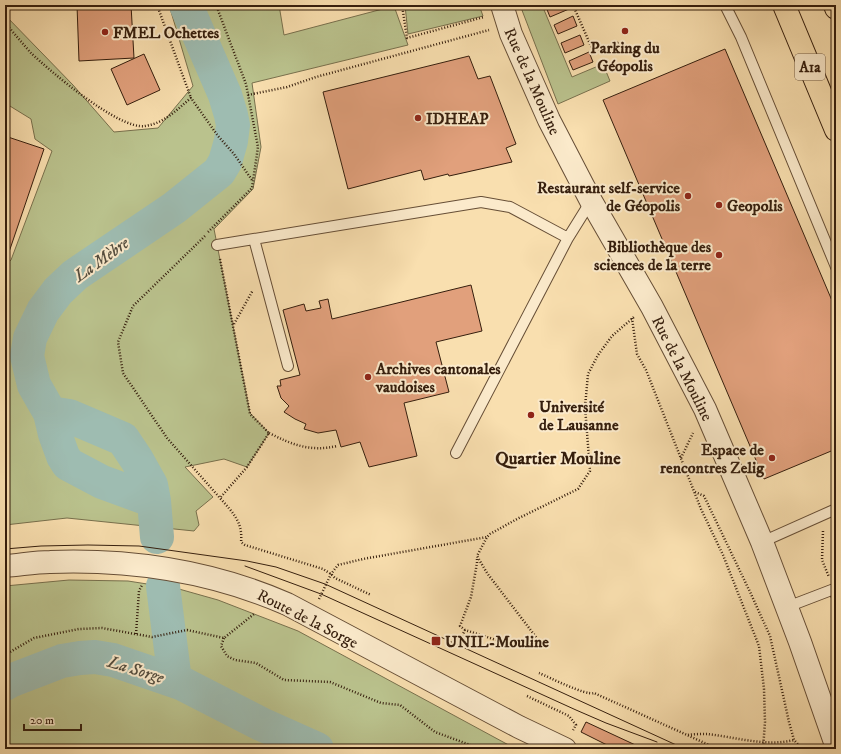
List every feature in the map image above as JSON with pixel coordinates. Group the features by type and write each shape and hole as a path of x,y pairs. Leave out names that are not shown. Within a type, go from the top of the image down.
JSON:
{"highway":[{"name":"A1a","path":"784,5 836,130"}],"street":[{"name":"Rue de la Mouline","path":"504,13 549,120 591,201 652,307 705,409 762,542 787,607 836,745"},
{"name":"Route de la Sorge","path":"5,566 57,562 121,563 192,572 258,591 287,604 519,727 569,741"}],"lane":[{"path":"725,5 741,37 836,267"},
{"path":"456,453 568,238 591,201"},
{"path":"218,245 481,202 510,207 568,238"},
{"path":"254,239 288,366"},
{"path":"762,542 836,509"},
{"path":"787,607 834,589 836,595"}],"path":[{"path":"157,5 190,98 218,136 234,154 252,180"},
{"path":"216,5 246,84 258,147 252,188 133,306 118,342 123,374 167,438 239,521 242,532 242,542 245,545 323,569 334,578 371,595"},
{"path":"402,5 407,38 504,13"},
{"path":"573,5 594,53 620,42"},
{"path":"248,95 287,87 504,13"},
{"path":"5,23 31,52 81,96 126,123 143,126 164,121 190,98"},
{"path":"213,228 218,245 234,325 250,414 269,433 288,443 308,448 325,449 337,446"},
{"path":"234,325 263,272"},
{"path":"312,598 318,600 331,574 338,566 362,559 487,537 516,519 578,489 590,471 585,407 588,374 612,336 632,318 652,307"},
{"path":"632,318 637,354 646,370 694,491 726,563 759,646 764,689 765,722 763,749"},
{"path":"220,498 247,467 269,433"},
{"path":"694,491 704,496 770,636 794,740 802,749"},
{"path":"477,556 487,573 539,641 536,645 515,646 465,630 460,626 471,597 477,556 487,537"},
{"path":"822,560 823,538"},
{"path":"136,634 139,591 143,580"},
{"path":"259,610 224,638 221,646 228,656 235,660 256,663 284,680 330,682 381,703 400,705 435,732 481,749"},
{"path":"5,655 34,638 79,629 102,628 152,637 187,630 224,638"},
{"path":"462,636 465,630"},
{"path":"539,673 583,692 591,694 594,693 718,749"},
{"path":"527,696 569,716 576,725 569,741"},
{"path":"687,735 705,734 783,743 794,740"}],"green space":[{"path":"169,5 279,5 284,35 394,6 408,45 252,83 261,147 253,189 214,229 250,413 269,433 247,467 224,459 185,467 213,497 196,511 199,525 194,531 67,518 5,525 5,266 11,260 52,151 35,139 31,119 5,103 5,15 73,85 114,132 158,128 193,86"},
{"path":"405,5 479,5 483,16 408,34"},
{"path":"520,5 542,5 572,77 603,64 610,81 558,104"},
{"path":"69,580 128,581 179,589 218,600 298,631 516,749 5,749 5,586"}],"building":[{"name":"FMEL Ochettes","path":"77,5 131,5 134,58 79,61"},
{"path":"551,5 567,5 569,9 550,17 546,7"},
{"path":"573,16 577,26 558,34 554,25"},
{"path":"580,35 584,45 565,53 561,43"},
{"name":"Geopolis","path":"725,49 836,310 836,449 764,479 603,100"},
{"path":"589,52 593,62 573,70 569,61"},
{"path":"144,54 160,90 127,105 111,69"},
{"name":"IDHEAP","path":"469,56 478,79 490,76 516,144 506,148 512,162 424,180 421,170 348,189 323,92"},
{"path":"5,136 44,149 7,258 5,257"},
{"name":"Archives cantonales vaudoises","path":"471,285 482,331 436,342 449,392 404,403 417,456 369,467 360,442 341,447 336,430 318,433 304,429 306,424 284,412 289,406 281,398 277,386 281,386 280,380 300,375 283,310 304,304 306,311 321,308 319,301 328,299 332,319"},
{"path":"586,722 644,749 615,749 581,732"}],"waterway":[{"name":"La Mèbre","path":"157,537 154,501 102,482 68,464 63,456 55,434 50,413 34,385 27,356 30,338 43,311 58,291 75,275 174,208 219,172 225,162 231,141 233,125 231,115 225,95 186,5"},
{"path":"50,413 69,416 123,439 151,485 154,501"},
{"name":"La Mèbre","path":"163,586 175,681"},
{"name":"La Sorge","path":"5,684 62,661 95,657 113,660 183,684 261,724 317,749"}],"tram line":[{"path":"5,549 41,546 139,546 247,561 276,567 325,584 685,749"},
{"path":"245,566 321,594 576,710 657,742"}],"place":[{"name":"Parking du Géopolis","path":"625,31"},
{"name":"FMEL Ochettes","path":"105,32"},
{"name":"IDHEAP","path":"418,118"},
{"name":"Restaurant self-service de Géopolis","path":"688,196"},
{"name":"Geopolis","path":"719,205"},
{"name":"Bibliothèque des sciences de la terre","path":"719,255"},
{"name":"Archives cantonales vaudoises","path":"368,377"},
{"name":"Université de Lausanne","path":"531,415"},
{"name":"Espace de rencontres Zelig","path":"772,458"},
{"name":"UNIL-Mouline","path":"436,641"}],"district":[{"name":"Quartier Mouline","path":"558,458"}]}
